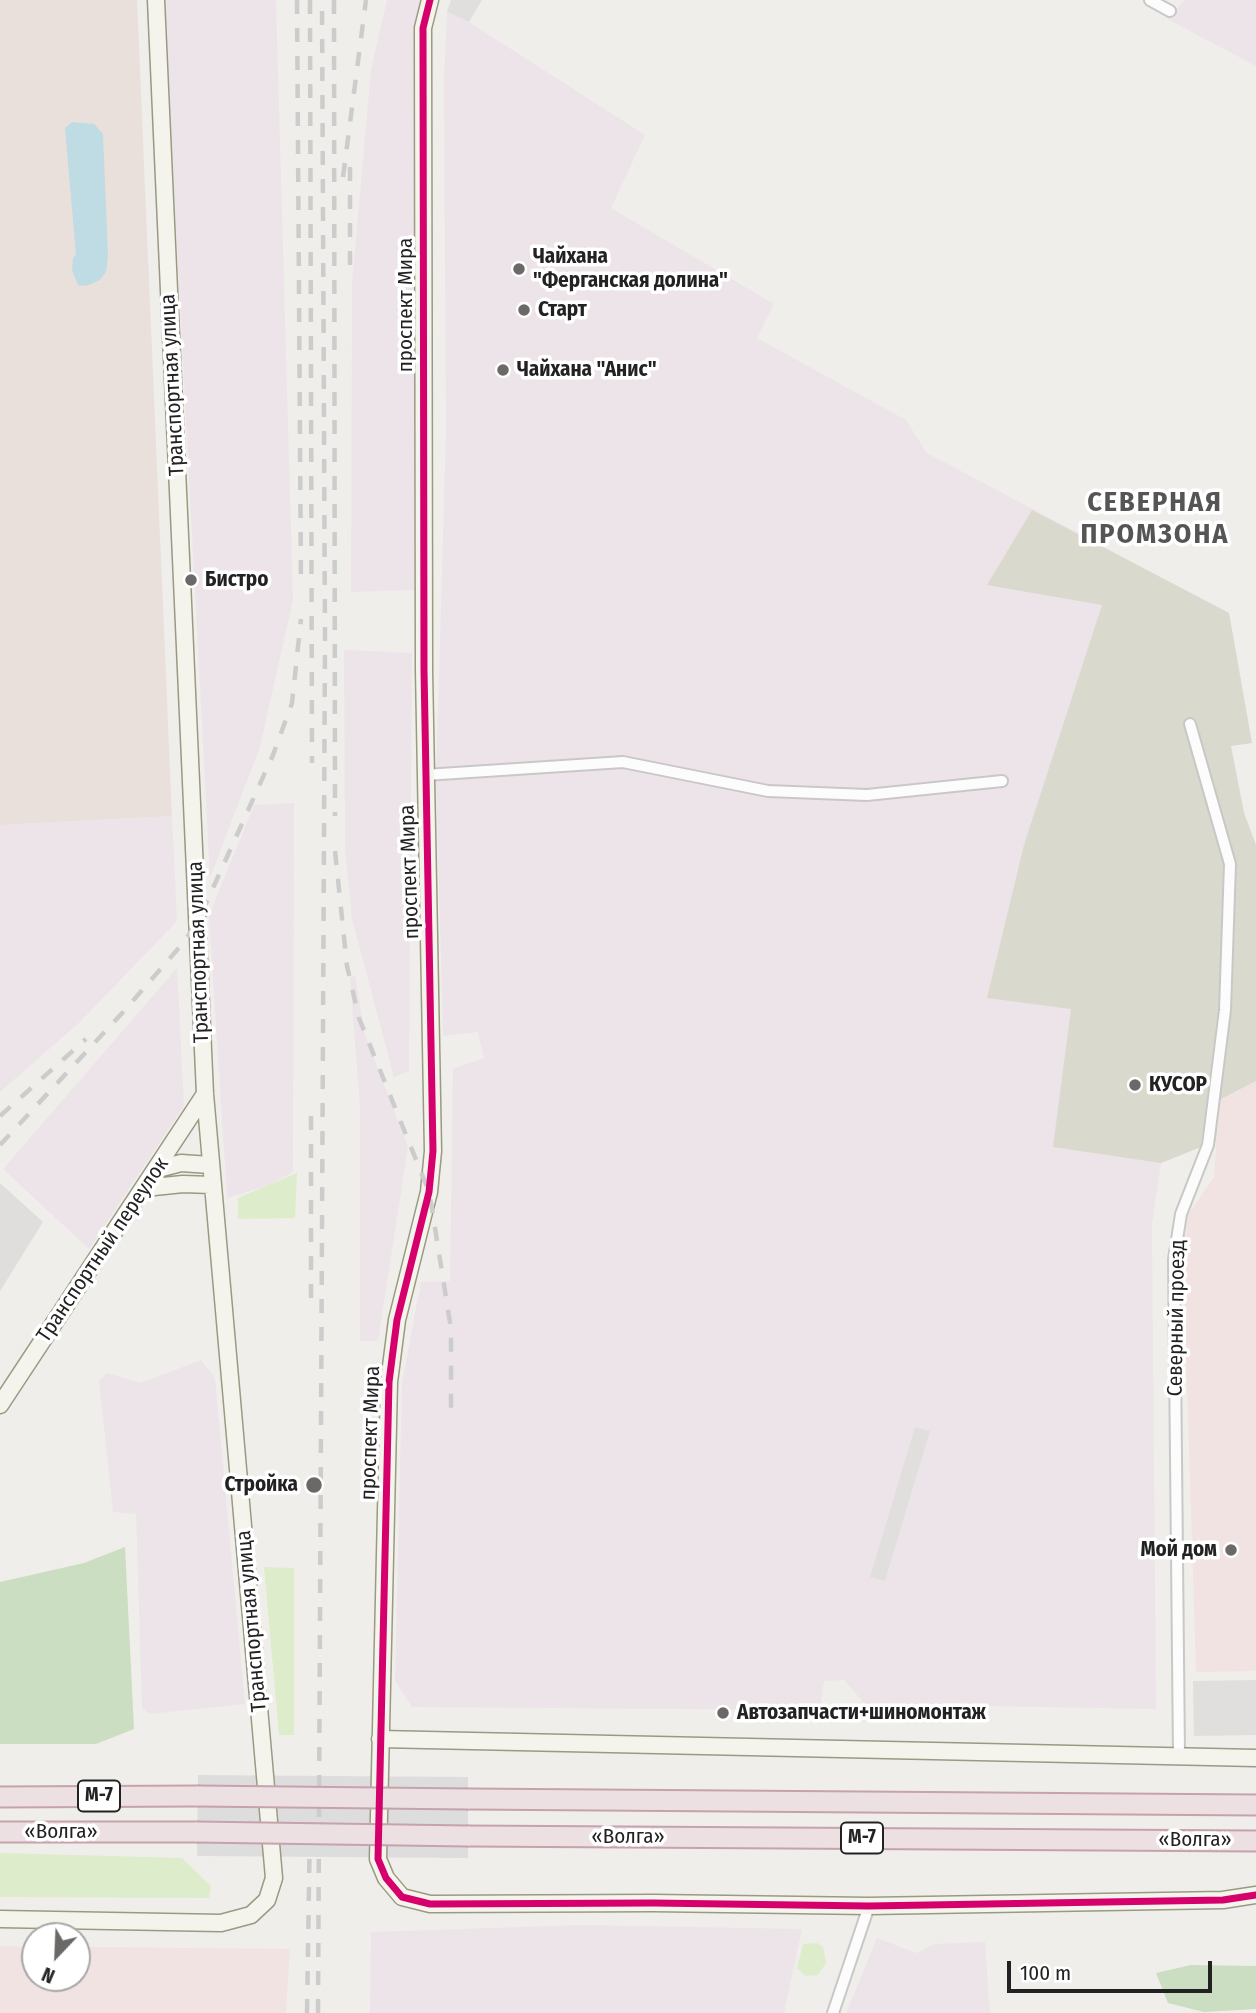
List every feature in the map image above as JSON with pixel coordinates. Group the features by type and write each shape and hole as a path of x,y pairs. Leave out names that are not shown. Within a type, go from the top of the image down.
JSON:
{"highway":[{"name":"«Волга»","path":"0,1797 198,1796 1256,1805"},
{"name":"«Волга»","path":"0,1832 1256,1840"}],"street":[{"name":"Транспортная улица","path":"0,1919 221,1923 251,1915 267,1900 274,1878 205,1094 156,0"},
{"name":"проспект Мира","path":"430,0 423,28 425,775 433,1152 429,1192 391,1352 379,1859 392,1889 411,1900 430,1904 869,1906 1223,1900 1256,1895"},
{"path":"1150,0 1170,12"},
{"name":"Северный проезд","path":"1179,1755 1174,1259 1181,1214 1208,1145 1225,1010 1230,864 1190,724"},
{"path":"425,775 623,762 768,791 867,795 1002,781"},
{"name":"Транспортный переулок","path":"0,1405 205,1094"},
{"path":"158,1169 181,1163 210,1165"},
{"path":"141,1192 155,1187 183,1184 211,1185"},
{"path":"380,1740 1256,1758"},
{"path":"833,2013 869,1906"}],"shaded area":[{"path":"0,0 137,0 172,816 0,825"},
{"path":"164,0 276,0 293,600 260,747 210,878"},
{"path":"387,0 423,0 416,590 351,592 352,283 371,69"},
{"path":"451,0 482,0 469,22 447,12"},
{"path":"1185,0 1256,0 1256,66 1167,19"},
{"path":"447,12 469,22 645,135 611,208 774,304 757,338 906,420 927,453 1229,613 1252,743 1231,746 1244,813 1256,845 1256,1080 1219,1100 1216,1141 1161,1163 1152,1224 1156,1709 865,1704 844,1680 824,1681 820,1710 412,1707 395,1681 402,1383 421,1282 450,1281 453,1069 484,1058 478,1032 443,1036 436,775 446,433 444,81"},
{"path":"1032,510 1229,613 1252,743 1231,746 1244,813 1256,845 1256,1081 1219,1100 1216,1141 1161,1163 1053,1147 1071,1009 987,998 1024,845 1102,605 987,585"},
{"path":"344,650 412,653 409,1071 394,1077 352,919 345,850"},
{"path":"294,803 293,1172 267,1186 227,1198 209,915 254,805"},
{"path":"172,816 177,921 80,1022 0,1092 0,825"},
{"path":"177,968 184,1106 89,1249 3,1169"},
{"path":"355,976 365,1035 408,1147 378,1341 360,1341 360,1107 350,977"},
{"path":"1256,1081 1256,1671 1196,1672 1183,1257 1188,1215 1214,1177 1219,1100"},
{"path":"0,1183 43,1222 0,1291"},
{"path":"201,1360 215,1378 245,1704 149,1714 142,1708 136,1514 113,1512 99,1381 107,1373 141,1383"},
{"path":"915,1427 930,1431 885,1581 870,1577"},
{"path":"1256,1680 1256,1735 1194,1736 1193,1681"},
{"path":"582,1925 802,1929 784,2013 370,2013 371,1932"},
{"path":"877,1938 916,1953 934,1944 985,1942 990,2013 846,2013"},
{"path":"0,1946 21,1947 21,1992 91,1992 91,1947 290,1949 286,2013 0,2013"}],"green space":[{"path":"297,1173 295,1218 238,1219 238,1198"},
{"path":"125,1547 134,1729 96,1744 0,1744 0,1582 84,1563"},
{"path":"264,1567 294,1568 294,1735 279,1735"},
{"path":"0,1853 182,1858 211,1886 209,1898 0,1897"},
{"path":"817,1943 823,1947 826,1963 818,1975 806,1976 797,1968 803,1944"},
{"path":"1191,1965 1256,1966 1256,2009 1204,2012 1168,2003 1156,1973"}],"water":[{"path":"72,122 94,124 103,134 108,256 106,272 100,280 86,286 78,285 72,270 73,258 76,255 65,128"}],"pier":[{"path":"198,1775 468,1777 468,1858 197,1856"}],"railway":[{"path":"297,0 301,588"},
{"path":"310,0 312,763"},
{"path":"318,2013 325,640 322,0"},
{"path":"334,0 335,816"},
{"path":"343,177 366,0"},
{"path":"350,164 350,265"},
{"path":"0,1145 124,1011 184,942 199,919 273,755 292,703 301,619"},
{"path":"335,851 347,966 359,1018 429,1192 451,1329 451,1416"},
{"path":"0,1116 86,1039"},
{"path":"311,1109 311,1298"},
{"path":"307,2013 310,1823"}],"cycle path":[{"path":"430,0 423,28 424,670 433,1151 429,1192 397,1320 389,1382 378,1859 386,1878 402,1897 430,1904 869,1906 1223,1900 1256,1895"}],"place":[{"name":"Чайхана \"Ферганская долина\"","path":"519,269"},
{"name":"Старт","path":"524,310"},
{"name":"Чайхана \"Анис\"","path":"503,370"},
{"name":"Бистро","path":"191,580"},
{"name":"КУСОР","path":"1135,1085"},
{"name":"Стройка","path":"314,1485"},
{"name":"Мой дом","path":"1231,1550"},
{"name":"Автозапчасти+шиномонтаж","path":"723,1713"}],"district":[{"name":"СЕВЕРНАЯ ПРОМЗОНА","path":"1155,519"}]}
